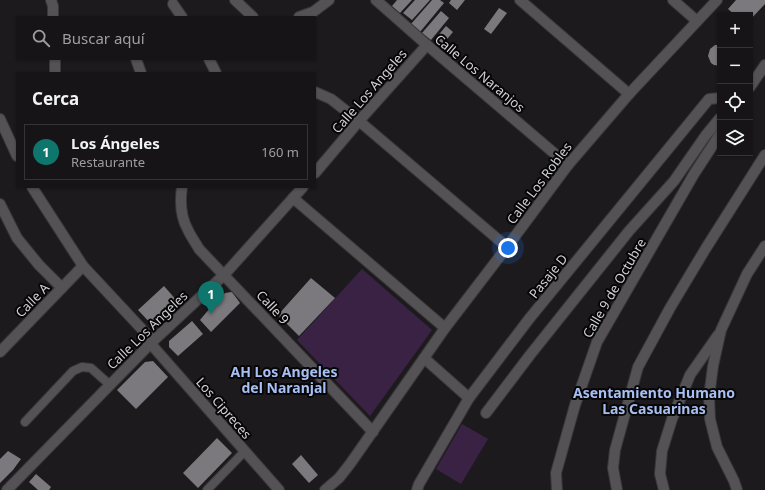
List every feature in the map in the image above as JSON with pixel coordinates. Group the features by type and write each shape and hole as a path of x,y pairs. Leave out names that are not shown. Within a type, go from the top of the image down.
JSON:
{"street":[{"path":"51,0 53,6 53,16"},
{"path":"235,0 251,16"},
{"path":"302,16 313,12 329,0"},
{"name":"Calle Los Naranjos","path":"376,0 568,165"},
{"path":"520,0 629,94"},
{"path":"674,0 697,21"},
{"name":"Calle Los Robles","path":"324,490 343,474 445,328 568,165 629,94 717,0"},
{"path":"173,4 181,16"},
{"name":"Calle Los Angeles","path":"316,172 427,45"},
{"path":"55,60 55,72"},
{"path":"136,60 141,72"},
{"path":"210,60 216,72"},
{"path":"752,84 765,65"},
{"path":"316,92 331,100 359,121 507,247"},
{"name":"Pasaje D","path":"417,490 468,398 529,319 708,99 717,98"},
{"path":"0,119 16,154"},
{"path":"486,413 628,231 674,181 718,120"},
{"name":"Calle 9 de Octubre","path":"558,490 556,473 575,405 597,342 694,174 717,139"},
{"path":"617,490 613,468 615,450 638,367 670,308 765,155"},
{"name":"Los Cipreces","path":"33,188 83,266 152,342 244,452 279,490"},
{"name":"Calle 9","path":"182,188 182,213 187,229 200,249 373,432"},
{"name":"Calle Los Angeles","path":"8,490 152,342 224,275 302,188"},
{"path":"293,198 445,328"},
{"path":"0,204 17,238 38,265 62,288"},
{"path":"737,490 734,481 716,447 710,419 709,397 712,366 722,330 747,274 765,246"},
{"name":"Calle A","path":"0,352 83,266"},
{"path":"664,490 660,474 662,451 672,419 690,375 722,330"},
{"path":"424,358 468,398"}],"lane":[{"path":"24,422 73,371 82,367 91,368 110,385"},
{"path":"207,490 244,452"}],"shaded area":[{"path":"362,269 432,330 370,416 297,340"},
{"path":"462,424 488,439 461,484 436,469"}],"building":[{"path":"397,0 412,0 400,13 392,6"},
{"path":"415,0 430,0 412,20 403,13"},
{"path":"432,0 440,0 444,3 420,32 411,24"},
{"path":"451,0 465,0 457,10 449,3"},
{"path":"736,0 765,0 765,4 753,17 753,12 732,12 728,9"},
{"path":"499,8 507,13 491,34 484,29"},
{"path":"441,11 449,18 431,40 422,33"},
{"path":"446,26 453,32 443,44 436,38"},
{"path":"717,45 717,66 711,63 708,56 710,49"},
{"path":"311,278 335,298 299,336 278,315"},
{"path":"164,286 178,302 152,325 138,310"},
{"path":"232,292 240,303 211,332 200,320 225,293"},
{"path":"192,321 203,334 178,356 169,347 169,341"},
{"path":"153,361 168,377 136,409 117,390 145,362"},
{"path":"217,438 232,453 198,488 183,473"},
{"path":"8,451 21,459 13,470 0,483 0,459"},
{"path":"301,455 318,475 309,483 292,464"},
{"path":"36,474 51,487 49,490 38,490 29,482"}],"place":[{"name":"Los Ángeles","path":"211,314"}],"district":[{"name":"AH Los Angeles del Naranjal","path":"284,380"},
{"name":"Asentamiento Humano Las Casuarinas","path":"654,402"}]}
